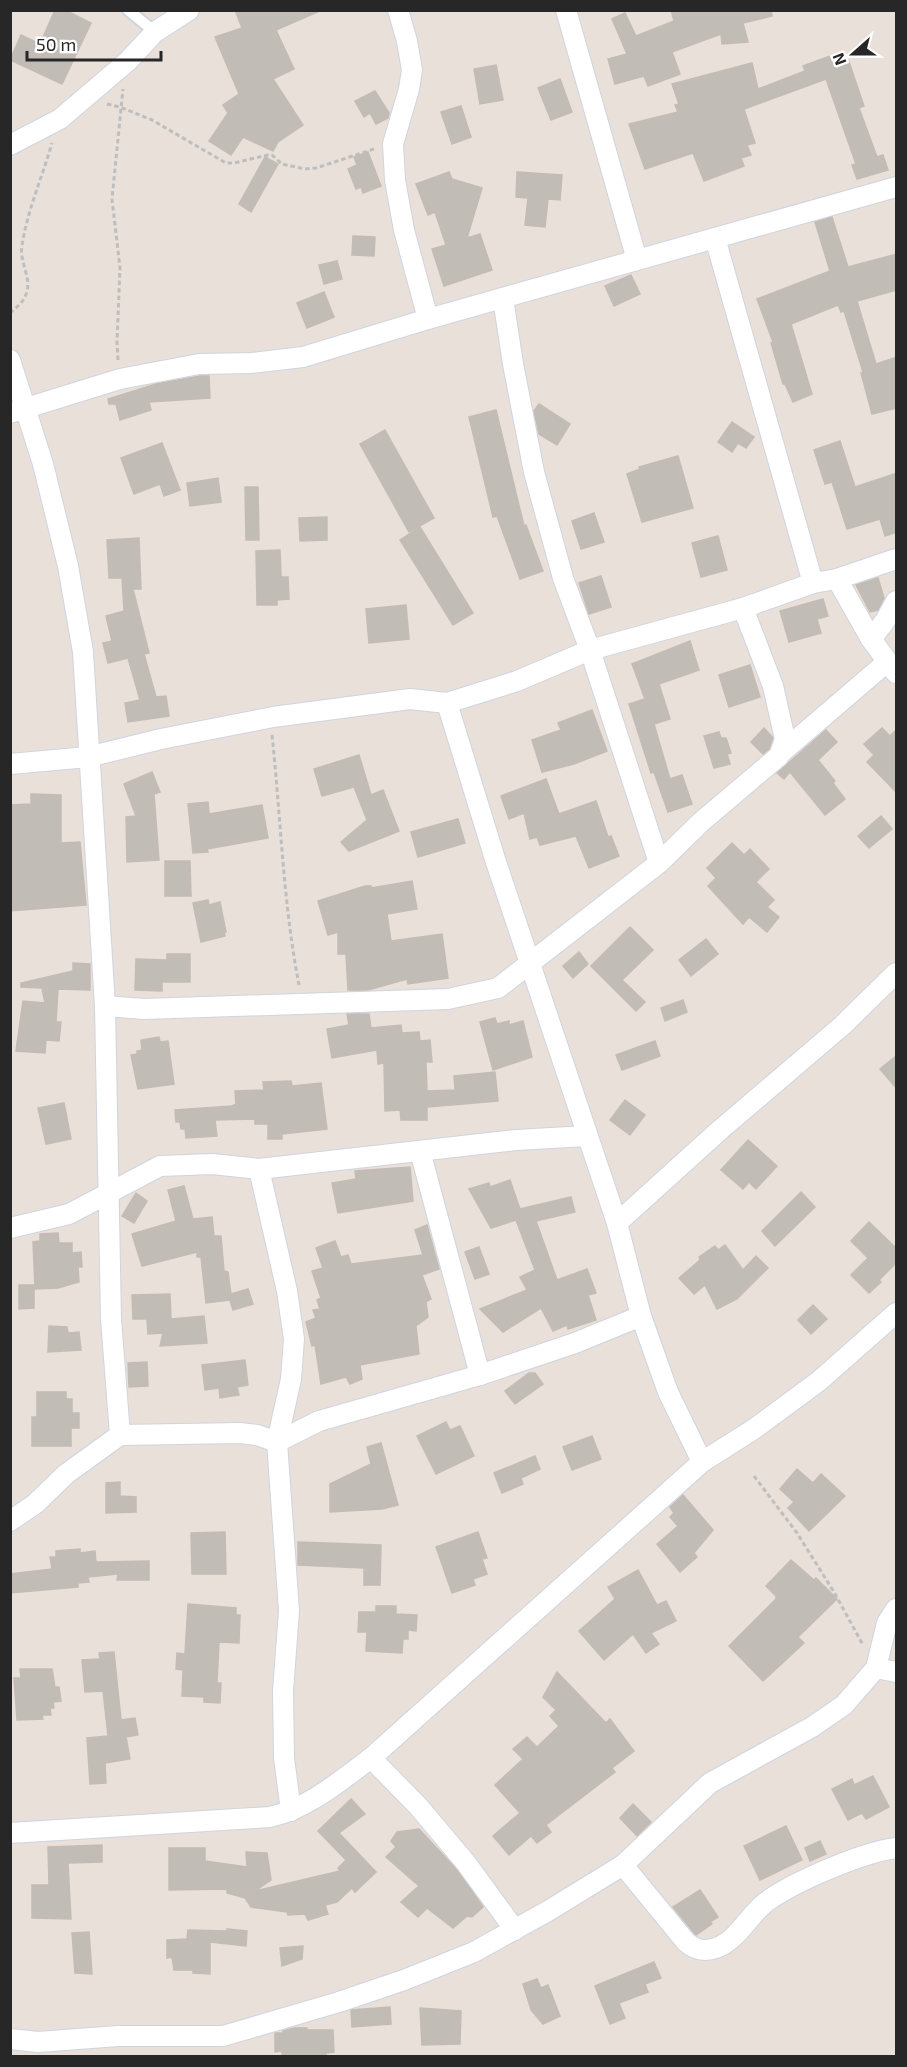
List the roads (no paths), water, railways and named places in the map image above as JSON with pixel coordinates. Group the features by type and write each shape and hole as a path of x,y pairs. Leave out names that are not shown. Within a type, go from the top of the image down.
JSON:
{"street":[{"path":"10,144 60,119 128,61 155,32 189,10"},
{"path":"398,10 407,40 412,70 409,89 393,144 395,180 428,320"},
{"path":"566,10 638,260"},
{"path":"19,410 120,379 199,364 252,363 303,357 897,187"},
{"path":"715,238 813,583"},
{"path":"503,298 534,472 563,578 590,650 659,863"},
{"path":"10,360 19,410 43,464 70,577 83,652 105,1006 111,1319 120,1435"},
{"path":"10,764 88,757 161,739 273,717 410,699 447,703 517,681 590,650 743,608 813,583 837,579 897,559"},
{"path":"105,1006 144,1009 448,999 498,988 659,863 701,822 775,761 782,752 892,668 871,639 837,579"},
{"path":"871,639 897,601"},
{"path":"743,608 773,686 785,739 782,752"},
{"path":"447,703 530,964 617,1223 641,1316 668,1392 702,1462"},
{"path":"617,1223 721,1128 843,1025 897,973"},
{"path":"10,1228 69,1214 160,1167 212,1164 259,1169 516,1140 587,1137"},
{"path":"420,1151 480,1375"},
{"path":"259,1169 287,1292 294,1339 291,1379 277,1442 289,1611 283,1691 284,1758 291,1811"},
{"path":"10,1833 270,1817 291,1811 321,1795 371,1758 702,1462 754,1429 819,1381 897,1313"},
{"path":"10,1521 35,1504 66,1474 120,1435 240,1433 257,1435 277,1442 319,1421 480,1375 575,1343 641,1316"},
{"path":"10,2039 38,2042 118,2036 223,2036 339,2002 404,1980 474,1952 515,1930 623,1864 710,1783 812,1726 844,1705 876,1668 886,1623 897,1609"},
{"path":"876,1668 897,1672"},
{"path":"371,1758 418,1806 466,1863 515,1930"},
{"path":"623,1864 686,1942 696,1949 706,1950 716,1948 730,1940 766,1902 813,1876 880,1850 897,1848"}],"lane":[{"path":"128,10 155,32"}]}
